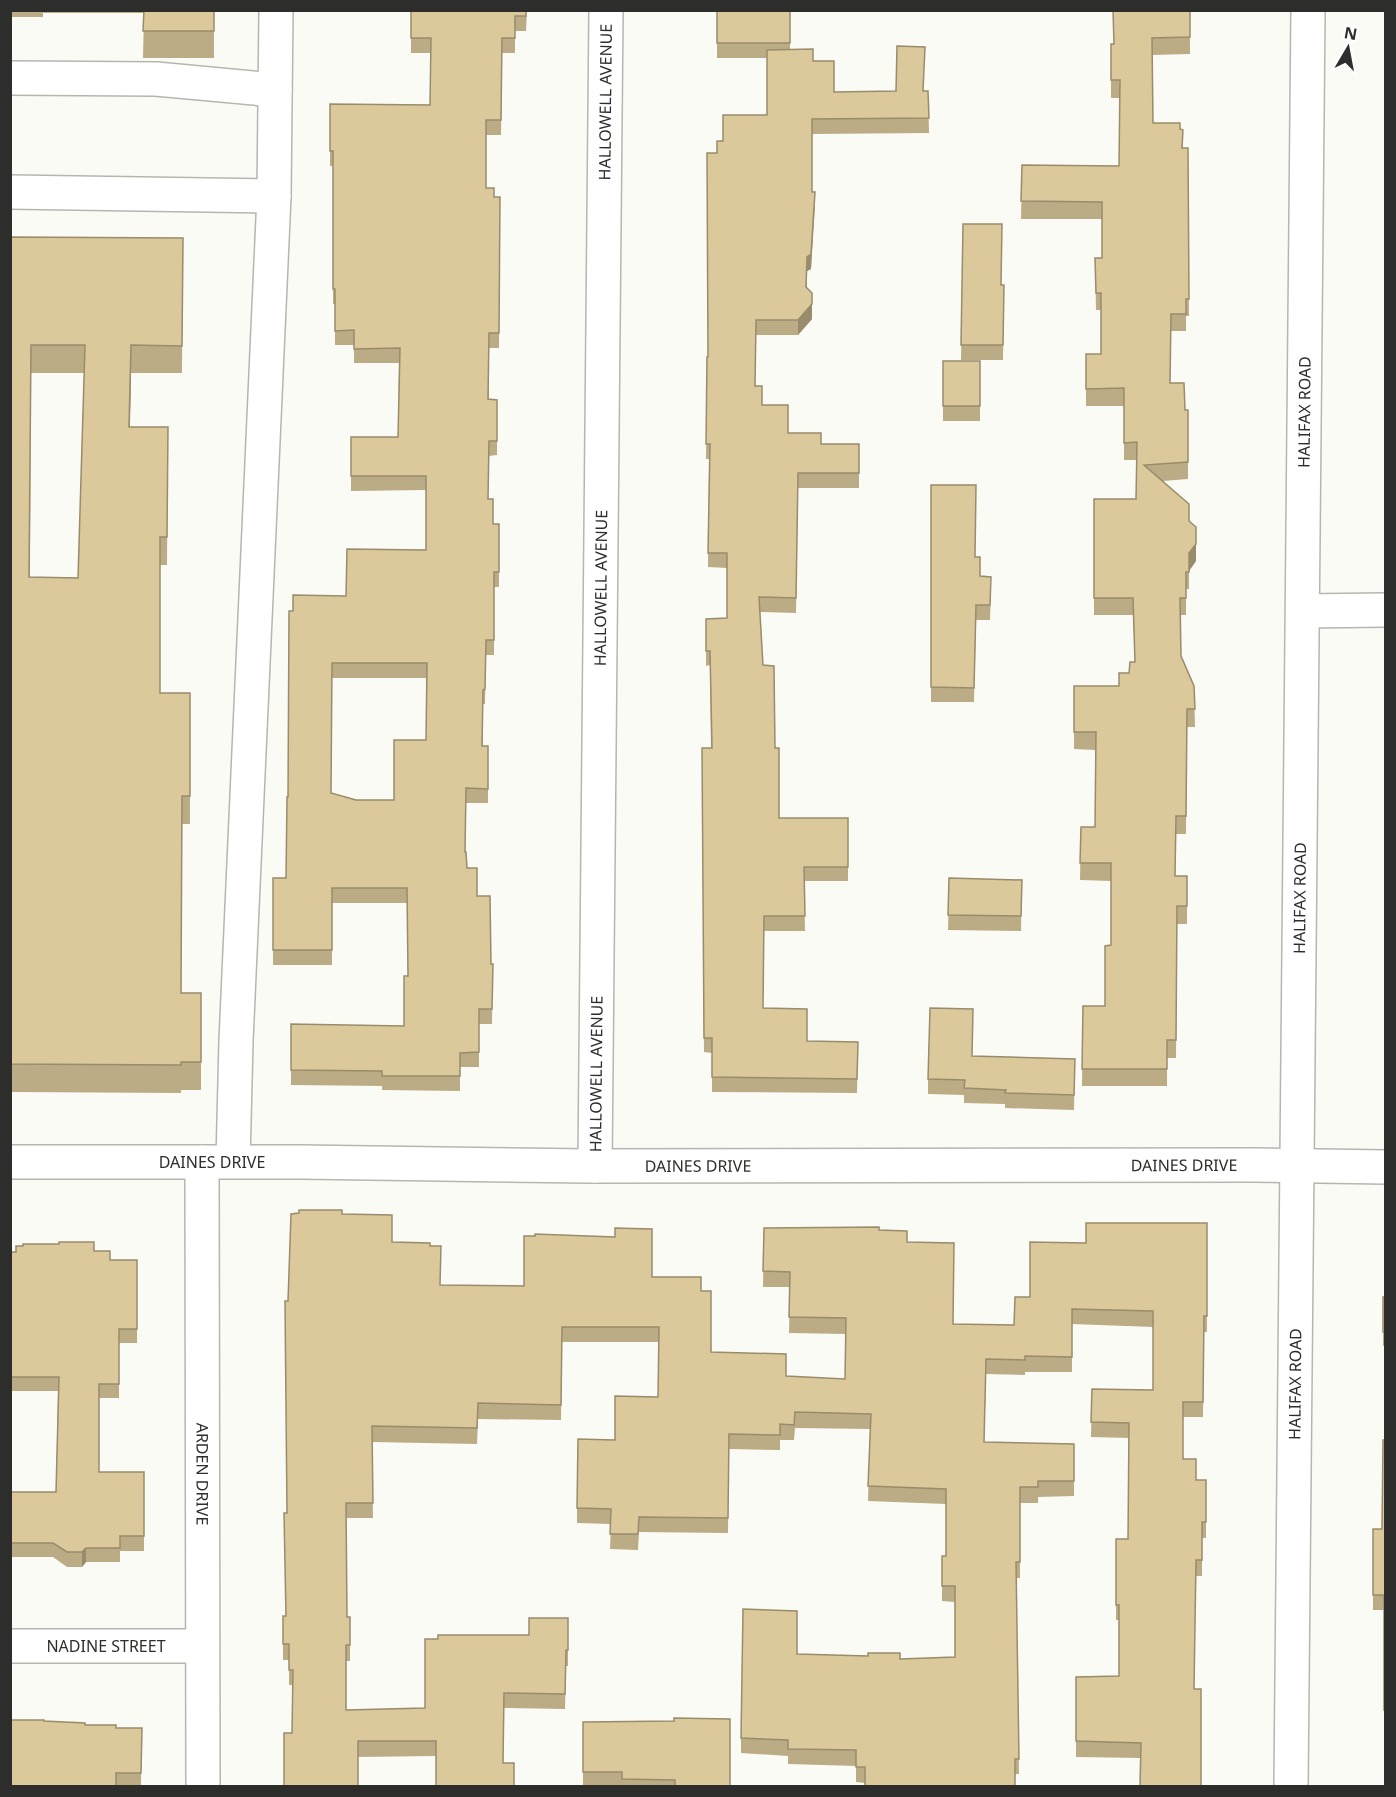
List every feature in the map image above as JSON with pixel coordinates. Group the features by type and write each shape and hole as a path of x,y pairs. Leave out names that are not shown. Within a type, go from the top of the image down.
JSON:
{"street":[{"name":"ARDEN DRIVE","path":"203,1786 202,1646 217,1161 236,1041 274,196 276,10"},
{"name":"HALLOWELL AVENUE","path":"595,1166 606,10"},
{"name":"HALIFAX ROAD","path":"1291,1786 1308,10"},
{"path":"10,78 156,79 275,90"},
{"path":"10,192 274,196"},
{"path":"1303,611 1386,610"},
{"name":"DAINES DRIVE","path":"10,1162 217,1161 595,1166 1386,1167"},
{"name":"NADINE STREET","path":"10,1646 202,1646"}],"building":[{"path":"144,10 214,10 214,31 143,31"},
{"path":"411,10 526,10 526,16 515,16 515,38 502,38 501,120 486,120 486,188 494,188 494,197 500,197 499,333 489,333 488,399 497,400 497,441 489,441 488,499 493,499 493,524 499,524 499,572 494,572 494,640 486,640 485,689 483,690 482,746 488,746 488,789 466,788 465,852 467,868 477,868 477,896 490,896 492,1009 479,1009 479,1052 460,1053 460,1076 382,1076 382,1071 291,1070 291,1024 404,1026 404,976 408,976 407,888 332,888 332,950 273,950 273,878 286,878 289,611 293,611 293,595 346,596 347,549 426,550 426,476 351,476 351,437 398,437 400,348 354,349 354,330 335,331 335,289 333,289 333,151 330,151 330,104 430,105 431,38 411,38","holes":["332,663 427,663 426,740 394,740 394,800 356,800 331,793"]},
{"path":"717,10 790,10 790,43 717,43"},
{"path":"1113,10 1190,10 1190,37 1152,38 1153,123 1180,123 1180,129 1183,130 1182,148 1188,148 1189,299 1186,299 1186,314 1171,314 1170,383 1184,383 1185,410 1188,410 1188,462 1144,465 1189,504 1189,521 1196,527 1196,544 1189,553 1189,572 1186,572 1186,598 1180,598 1181,656 1194,686 1195,709 1187,709 1186,816 1176,816 1175,876 1187,876 1187,906 1177,906 1176,1040 1167,1040 1167,1069 1082,1069 1083,1006 1105,1006 1105,946 1111,945 1111,863 1080,863 1081,827 1095,827 1096,732 1074,732 1074,686 1119,686 1119,673 1129,673 1130,662 1135,662 1133,598 1094,598 1094,499 1136,499 1137,442 1124,443 1124,388 1086,389 1086,354 1101,354 1101,293 1096,293 1095,258 1102,258 1102,202 1021,201 1022,165 1119,166 1120,80 1111,80 1111,44 1114,44"},
{"path":"897,46 925,47 923,91 928,91 929,118 812,119 812,192 815,192 811,254 807,257 806,287 812,293 812,304 798,320 756,320 755,386 762,386 762,405 788,405 788,433 821,433 821,444 859,444 859,473 798,473 796,598 759,597 763,665 774,666 775,748 779,748 779,818 848,818 848,867 804,867 805,916 764,916 763,1008 807,1009 807,1041 858,1042 857,1079 712,1077 712,1038 704,1038 702,748 712,748 710,651 706,651 706,619 727,618 727,553 708,553 710,444 706,444 707,153 717,153 717,141 723,141 723,115 767,115 767,50 813,49 813,61 834,61 834,92 896,91"},
{"path":"963,224 1002,224 1003,345 961,345"},
{"path":"10,237 183,238 182,346 131,345 129,427 168,427 167,537 160,537 160,693 190,693 190,796 182,796 181,993 201,993 201,1062 181,1062 181,1065 10,1064","holes":["31,345 85,345 78,578 29,577"]},
{"path":"943,361 980,361 980,406 943,406"},
{"path":"931,485 976,485 975,557 980,557 980,576 991,577 990,605 976,605 974,688 931,687"},
{"path":"949,878 1022,880 1021,916 948,915"},
{"path":"930,1008 973,1009 972,1056 1075,1059 1074,1095 1005,1093 1006,1090 964,1088 965,1080 928,1079"},
{"path":"299,1210 342,1210 342,1214 392,1215 392,1242 430,1243 430,1246 441,1246 440,1285 524,1286 524,1236 535,1236 535,1234 615,1237 615,1228 652,1229 652,1277 701,1277 701,1291 711,1291 711,1352 786,1354 786,1376 845,1379 846,1318 789,1317 790,1272 763,1271 764,1228 879,1227 879,1230 907,1231 907,1242 954,1243 953,1324 1014,1325 1015,1297 1030,1297 1030,1242 1086,1243 1086,1223 1207,1223 1207,1316 1204,1316 1203,1402 1183,1402 1183,1459 1196,1459 1196,1480 1206,1480 1206,1522 1202,1522 1202,1560 1196,1560 1194,1689 1201,1689 1201,1786 1140,1786 1141,1743 1076,1741 1076,1677 1119,1676 1116,1539 1128,1539 1129,1423 1091,1422 1092,1389 1153,1390 1153,1311 1072,1309 1072,1357 1025,1356 1025,1360 986,1359 984,1442 1074,1444 1074,1481 1038,1481 1038,1487 1020,1487 1020,1562 1016,1562 1019,1759 1015,1759 1015,1786 865,1786 865,1767 856,1767 856,1750 788,1749 788,1740 741,1738 743,1609 797,1611 797,1654 868,1656 868,1653 900,1653 900,1659 955,1657 955,1586 942,1586 942,1556 946,1556 946,1489 868,1486 871,1414 795,1412 794,1425 780,1424 780,1435 729,1434 728,1518 639,1517 638,1534 610,1534 611,1509 577,1508 578,1439 615,1440 615,1396 658,1397 659,1327 562,1327 561,1405 478,1403 477,1428 372,1426 373,1503 346,1503 347,1617 350,1617 350,1645 346,1645 346,1710 425,1708 425,1639 438,1639 438,1635 529,1635 529,1618 568,1618 565,1694 504,1693 503,1763 514,1763 514,1786 436,1786 436,1741 358,1741 358,1786 284,1786 284,1733 292,1733 293,1670 289,1670 289,1644 283,1644 283,1616 286,1616 284,1513 287,1513 285,1301 288,1301 291,1214 299,1213"},
{"path":"59,1242 94,1242 94,1251 110,1251 110,1260 137,1260 137,1329 119,1329 119,1384 99,1384 99,1472 144,1472 144,1536 120,1536 120,1548 86,1548 82,1552 67,1552 53,1543 10,1543 10,1492 56,1492 59,1377 10,1377 10,1252 16,1252 16,1246 23,1246 23,1244 59,1244"},
{"path":"1383,1297 1386,1297 1386,1332 1383,1332"},
{"path":"1383,1440 1386,1440 1386,1710 1384,1710 1384,1595 1373,1595 1373,1529 1382,1529"},
{"path":"674,1718 730,1719 730,1786 675,1786 675,1780 622,1779 622,1772 583,1772 583,1722 674,1721"},
{"path":"10,1720 44,1720 85,1723 85,1725 116,1725 116,1728 142,1728 141,1773 116,1773 116,1786 10,1786"}]}
